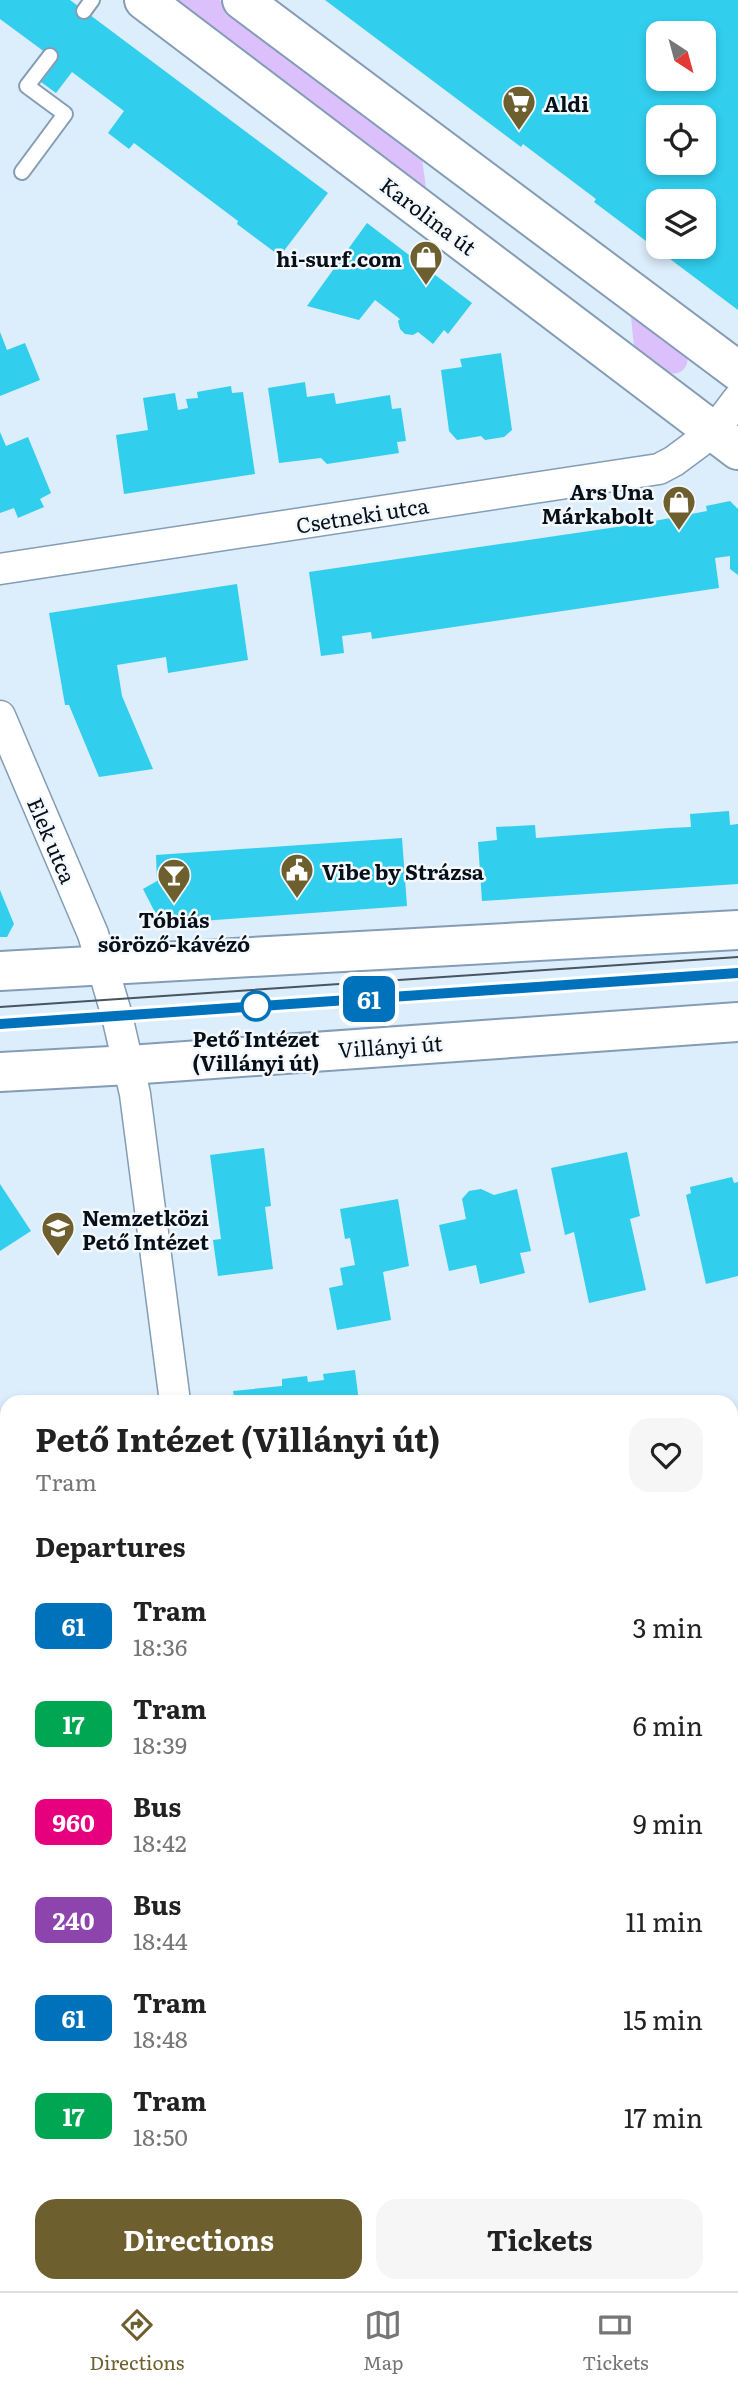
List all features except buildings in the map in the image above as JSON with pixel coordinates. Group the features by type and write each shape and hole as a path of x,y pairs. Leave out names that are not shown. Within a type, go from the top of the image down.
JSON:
{"street":[{"name":"Karolina út","path":"144,0 726,441"},
{"path":"242,0 738,371"},
{"path":"726,441 738,399"},
{"name":"Csetneki utca","path":"0,569 659,468 726,441"},
{"name":"Elek utca","path":"0,716 88,922 130,1065 174,1395"},
{"path":"0,971 738,930"},
{"name":"Villányi út","path":"0,1072 738,1022"}],"lane":[{"path":"22,172 65,114 27,86 50,56"}],"shaded area":[{"path":"169,0 219,0 421,151 426,188 424,191"},
{"path":"630,307 687,353 683,370 677,373 664,371 634,347"}],"tram line":[{"path":"0,1007 738,957"},
{"path":"0,1024 738,973"},
{"name":"61","path":"0,1024 738,973"}],"place":[{"name":"Aldi","path":"519,132"},
{"name":"hi-surf.com","path":"426,287"},
{"name":"Ars Una Márkabolt","path":"679,532"},
{"name":"Vibe by Strázsa","path":"297,900"},
{"name":"Tóbiás söröző-kávézó","path":"174,905"},
{"name":"Pető Intézet (Villányi út)","path":"256,1006"},
{"name":"Nemzetközi Pető Intézet","path":"58,1258"}]}
